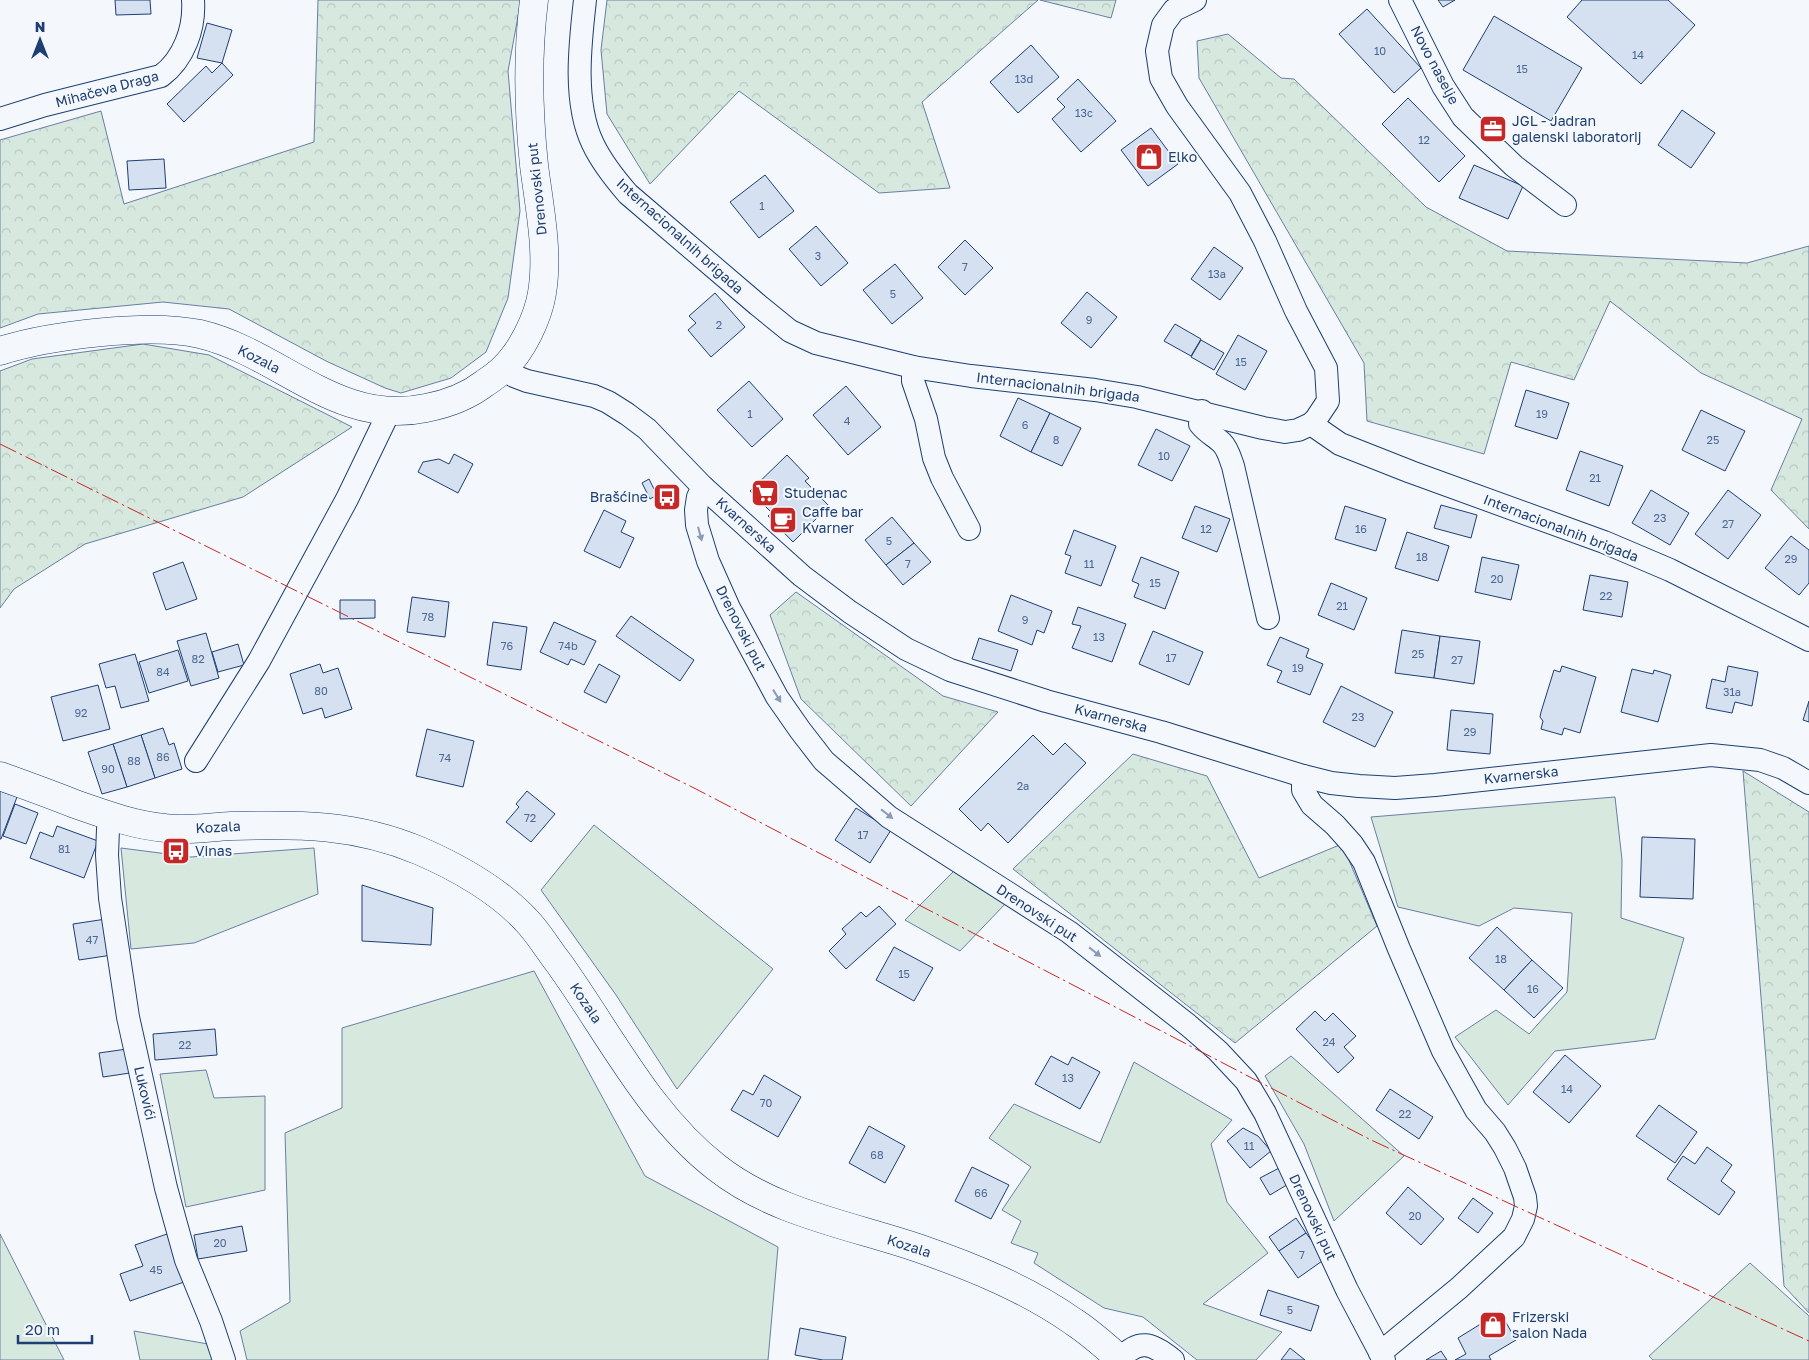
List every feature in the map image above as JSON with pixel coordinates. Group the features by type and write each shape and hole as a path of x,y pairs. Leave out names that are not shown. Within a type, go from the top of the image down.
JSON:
{"main road":[{"name":"Drenovski put","path":"504,369 536,319 544,273 544,253 531,133 528,81 529,44 534,0"},
{"name":"Kozala","path":"0,351 54,339 114,332 175,331 200,334 228,343 331,396 359,407 389,412 415,411 439,406 467,395 504,369"},
{"name":"Kozala","path":"0,776 113,818 140,824 192,829 290,824 328,826 367,834 398,842 471,876 502,898 527,921 578,990 664,1116 692,1147 717,1168 743,1187 773,1201 863,1232 917,1248 1005,1281 1075,1322 1120,1360"}],"street":[{"name":"Mihačeva Draga","path":"0,119 45,105 161,76 172,68 183,48 194,16 194,0"},
{"name":"Internacionalnih brigada","path":"585,0 581,66 582,102 592,142 599,156 616,181 628,194 790,331 832,348 913,367 971,376 1104,391 1202,411 1285,432 1298,430 1311,424 1340,444 1595,539 1670,570 1809,640"},
{"path":"1195,0 1174,10 1163,25 1157,51 1160,78 1177,106 1240,193 1265,241 1296,311 1326,368 1328,401 1311,424"},
{"name":"Novo naselje","path":"1400,0 1443,86 1463,117 1514,166 1564,205"},
{"path":"913,367 914,381 926,419 934,458 942,478 969,529"},
{"name":"Kvarnerska","path":"504,369 527,382 576,392 608,402 647,429 703,487 802,576 850,612 906,649 950,670 1046,701 1160,732 1331,783 1396,788 1711,755 1740,756 1760,760 1783,768 1809,783"},
{"path":"1202,411 1200,424 1207,433 1223,443 1228,452 1268,618"},
{"path":"196,761 259,661 347,499 389,412"},
{"name":"Drenovski put","path":"703,487 698,498 696,510 697,525 708,561 729,608 777,697 818,753 889,817 1069,932 1188,1025 1218,1051 1246,1081 1266,1113 1347,1290 1382,1356 1514,1237 1523,1219 1526,1206 1525,1197 1515,1168 1505,1148 1495,1132 1476,1110 1443,1051 1364,862 1352,844 1335,825 1312,805 1303,790 1303,776"},
{"name":"Lukovići","path":"113,818 108,828 107,855 110,898 128,1018 166,1188 186,1260 211,1321 224,1360"},
{"name":"Kozala","path":"1120,1360 1132,1348 1144,1346 1153,1346 1173,1360"}],"green space":[{"path":"318,0 521,0 508,71 520,211 508,298 486,352 451,378 401,393 385,388 326,361 229,309 163,302 38,314 0,328 0,140 101,111 124,204 314,142"},
{"path":"607,0 1038,0 922,102 950,188 879,193 739,91 650,184 607,114 601,50"},
{"path":"1040,0 1116,0 1111,18"},
{"path":"1228,34 1281,78 1294,79 1426,207 1507,251 1747,263 1809,246 1809,529 1771,490 1802,419 1701,373 1610,301 1574,380 1511,362 1484,454 1367,421 1364,363 1199,78 1197,41"},
{"path":"143,344 209,355 352,427 243,497 85,544 14,589 0,608 0,371 32,359"},
{"path":"796,592 943,696 998,712 911,806 801,699 770,615"},
{"path":"1133,754 1207,776 1259,878 1342,844 1377,926 1235,1043 1013,869"},
{"path":"1743,771 1809,812 1809,1313 1784,1286"},
{"path":"1615,797 1622,860 1621,918 1684,938 1655,1039 1555,1051 1508,1105 1455,1037 1496,1010 1529,1034 1567,992 1572,913 1514,908 1479,926 1398,907 1371,817"},
{"path":"594,825 773,969 677,1089 616,995 541,890"},
{"path":"121,848 191,857 314,848 318,894 194,943 131,949"},
{"path":"955,870 1007,902 960,951 905,920"},
{"path":"534,971 645,1176 778,1247 768,1360 247,1360 240,1331 290,1302 285,1133 342,1108 342,1028"},
{"path":"1291,1056 1404,1156 1334,1221 1304,1144 1265,1076"},
{"path":"1134,1062 1232,1120 1211,1144 1227,1202 1268,1253 1203,1304 1282,1332 1256,1360 1197,1360 1143,1317 1104,1308 1034,1263 1038,1253 1011,1243 1021,1221 1002,1210 1031,1167 989,1138 1014,1104 1100,1143"},
{"path":"206,1070 214,1098 265,1096 265,1190 186,1207 160,1074"},
{"path":"0,1234 64,1360 0,1360"},
{"path":"1750,1263 1809,1316 1809,1360 1653,1360 1649,1356"},
{"path":"134,1331 208,1344 213,1360 140,1360"}],"building":[{"path":"115,0 150,0 151,14 116,15"},
{"path":"1438,0 1455,0 1443,7"},
{"path":"1582,0 1668,0 1695,25 1641,84 1567,17"},
{"path":"1367,9 1421,68 1394,93 1339,34"},
{"path":"1494,16 1582,68 1551,121 1463,70"},
{"path":"207,23 232,30 222,63 197,58"},
{"path":"1031,45 1059,77 1018,113 990,82"},
{"path":"222,63 233,75 184,122 167,104 206,66 212,73"},
{"path":"1078,79 1116,121 1081,152 1052,119 1065,107 1057,99"},
{"path":"1408,98 1465,156 1439,182 1382,124"},
{"path":"1682,110 1715,133 1691,168 1658,145"},
{"name":"Elko","path":"1151,128 1178,164 1148,186 1121,150"},
{"path":"164,159 166,188 129,190 127,161"},
{"path":"1474,165 1523,186 1508,219 1459,198"},
{"path":"765,175 794,211 759,238 730,202"},
{"path":"816,226 848,263 821,286 789,249"},
{"path":"965,240 993,268 965,295 938,267"},
{"path":"1214,247 1243,268 1220,300 1191,279"},
{"path":"895,264 923,298 892,324 863,290"},
{"path":"1087,292 1117,317 1091,348 1061,323"},
{"path":"715,293 745,327 711,357 688,330 696,323 689,316"},
{"path":"1175,324 1201,339 1191,356 1164,341"},
{"path":"1238,335 1267,351 1245,390 1216,374"},
{"path":"1201,340 1224,353 1214,370 1191,357"},
{"path":"749,381 783,419 752,447 717,410"},
{"path":"846,386 881,427 848,455 813,415"},
{"path":"1526,390 1569,403 1557,439 1515,426"},
{"path":"1018,398 1050,413 1031,452 1000,436"},
{"path":"1701,410 1745,431 1725,471 1682,450"},
{"path":"1050,413 1081,428 1062,466 1031,452"},
{"path":"1156,429 1190,446 1172,481 1138,465"},
{"path":"1580,451 1623,466 1609,506 1566,490"},
{"path":"454,454 473,464 458,493 418,472 423,462 439,459 449,464"},
{"path":"787,455 809,478 805,481 829,506 793,542 768,516 772,513 750,491"},
{"path":"649,479 657,495 650,499 642,483"},
{"path":"1651,490 1689,513 1670,545 1632,523"},
{"path":"1728,490 1761,515 1728,559 1695,534"},
{"path":"1441,505 1477,515 1471,538 1434,528"},
{"path":"1195,506 1230,519 1217,552 1182,538"},
{"path":"1345,506 1386,519 1376,551 1335,539"},
{"path":"604,510 626,521 621,532 634,538 620,568 584,551"},
{"path":"892,517 914,543 886,565 865,540"},
{"path":"1074,530 1116,546 1101,586 1065,573 1071,556 1065,554"},
{"path":"1407,532 1449,546 1438,581 1395,568"},
{"path":"1791,536 1809,550 1809,583 1799,595 1765,568"},
{"path":"914,543 931,562 903,585 886,565"},
{"path":"1141,557 1179,572 1165,609 1134,597 1139,584 1132,581"},
{"path":"1482,557 1519,565 1511,600 1475,592"},
{"path":"183,562 197,599 166,610 153,573"},
{"path":"1590,575 1628,582 1622,617 1583,610"},
{"path":"1331,583 1367,598 1354,630 1318,615"},
{"path":"1011,595 1052,611 1044,633 1037,630 1032,645 998,631"},
{"path":"412,597 449,602 445,637 407,632"},
{"path":"340,600 375,600 375,618 340,619"},
{"path":"1078,607 1126,624 1112,662 1072,648 1081,626 1072,624"},
{"path":"631,616 694,660 680,681 616,636"},
{"path":"493,622 527,627 521,670 487,665"},
{"path":"554,622 596,641 584,665 571,659 568,665 540,652"},
{"path":"1402,630 1440,636 1434,678 1395,673"},
{"path":"1153,631 1203,652 1189,685 1139,664"},
{"path":"206,633 219,678 191,686 177,641"},
{"path":"1440,636 1480,641 1474,684 1434,678"},
{"path":"1280,637 1309,649 1306,657 1323,664 1310,695 1277,682 1282,671 1267,665"},
{"path":"979,638 1018,650 1011,671 972,659"},
{"path":"238,644 244,665 218,672 212,652"},
{"path":"178,650 188,681 149,693 139,662"},
{"path":"135,654 149,701 121,708 115,686 106,688 99,664"},
{"path":"320,664 323,673 338,668 352,709 325,718 322,708 303,714 290,674"},
{"path":"599,664 620,676 606,703 584,692"},
{"path":"1562,666 1596,677 1580,733 1564,728 1562,735 1541,729 1543,721 1540,717 1541,712 1554,670 1560,672"},
{"path":"1728,666 1758,672 1752,706 1735,702 1732,713 1706,708 1712,679 1725,682"},
{"path":"1632,669 1653,674 1654,670 1671,675 1658,722 1621,712"},
{"path":"98,685 110,729 63,741 51,697"},
{"path":"1341,686 1393,712 1375,747 1323,722"},
{"path":"1809,701 1809,722 1803,720"},
{"path":"1451,710 1493,714 1490,754 1447,750"},
{"path":"163,728 169,745 174,743 182,769 155,778 141,735"},
{"path":"427,729 474,741 463,787 416,776"},
{"path":"141,735 155,778 127,787 113,744"},
{"path":"1033,735 1053,755 1065,743 1086,763 1008,843 988,823 981,831 959,809"},
{"path":"113,744 127,787 102,794 88,752"},
{"path":"0,791 17,797 1,839 0,839"},
{"path":"527,791 555,814 531,842 506,822 519,807 516,804"},
{"path":"15,804 38,813 26,844 3,836"},
{"path":"856,808 891,830 870,863 835,840"},
{"path":"57,826 98,841 84,878 30,858 40,832 53,837"},
{"path":"1642,837 1695,839 1693,899 1640,897"},
{"path":"362,885 433,908 431,945 362,941"},
{"path":"879,906 896,924 846,969 829,951 846,934 842,929 861,912 866,917"},
{"path":"106,919 112,955 79,960 73,924"},
{"path":"1497,927 1532,960 1504,990 1469,958"},
{"path":"894,947 933,968 914,1001 876,980"},
{"path":"1532,960 1563,988 1534,1018 1504,990"},
{"path":"1315,1011 1325,1021 1333,1013 1356,1036 1344,1047 1354,1058 1338,1073 1296,1029"},
{"path":"215,1029 217,1055 155,1060 153,1034"},
{"path":"127,1049 130,1073 103,1077 99,1053"},
{"path":"1565,1055 1601,1086 1569,1123 1533,1092"},
{"path":"1051,1056 1068,1065 1072,1057 1100,1072 1080,1109 1035,1084"},
{"path":"764,1075 801,1097 778,1137 731,1110 743,1090 753,1095"},
{"path":"1390,1089 1433,1117 1419,1139 1376,1110"},
{"path":"1659,1105 1697,1132 1675,1163 1636,1136"},
{"path":"869,1126 905,1146 885,1183 849,1163"},
{"path":"1243,1128 1258,1136 1271,1151 1250,1168 1227,1141"},
{"path":"1707,1147 1732,1165 1721,1181 1735,1192 1719,1215 1667,1179 1683,1156 1695,1164"},
{"path":"972,1167 1009,1185 991,1219 955,1201"},
{"path":"1281,1167 1290,1183 1270,1195 1260,1178"},
{"path":"1408,1187 1444,1219 1421,1245 1386,1213"},
{"path":"1473,1198 1493,1213 1478,1233 1458,1218"},
{"path":"1296,1218 1306,1233 1279,1251 1269,1237"},
{"path":"242,1226 247,1251 198,1259 194,1235"},
{"path":"1306,1233 1325,1259 1298,1278 1279,1251"},
{"path":"167,1234 184,1282 130,1301 120,1274 143,1266 135,1245"},
{"path":"1268,1290 1319,1306 1311,1331 1260,1315"},
{"name":"Frizerski salon Nada","path":"1500,1312 1516,1340 1489,1356 1491,1360 1455,1360 1466,1354 1458,1338"},
{"path":"800,1328 846,1337 842,1360 823,1360 795,1355"},
{"path":"1290,1348 1305,1360 1281,1360"},
{"path":"1441,1351 1447,1360 1426,1360"}],"power":[{"path":"0,444 696,789 1371,1140 1809,1341"}],"place":[{"name":"JGL - Jadran galenski laboratorij","path":"1493,129"},
{"name":"Elko","path":"1149,157"},
{"name":"Studenac","path":"765,493"},
{"name":"Brašćine","path":"667,497"},
{"name":"Caffe bar Kvarner","path":"783,520"},
{"name":"Vinas","path":"176,851"},
{"name":"Frizerski salon Nada","path":"1493,1325"}]}
